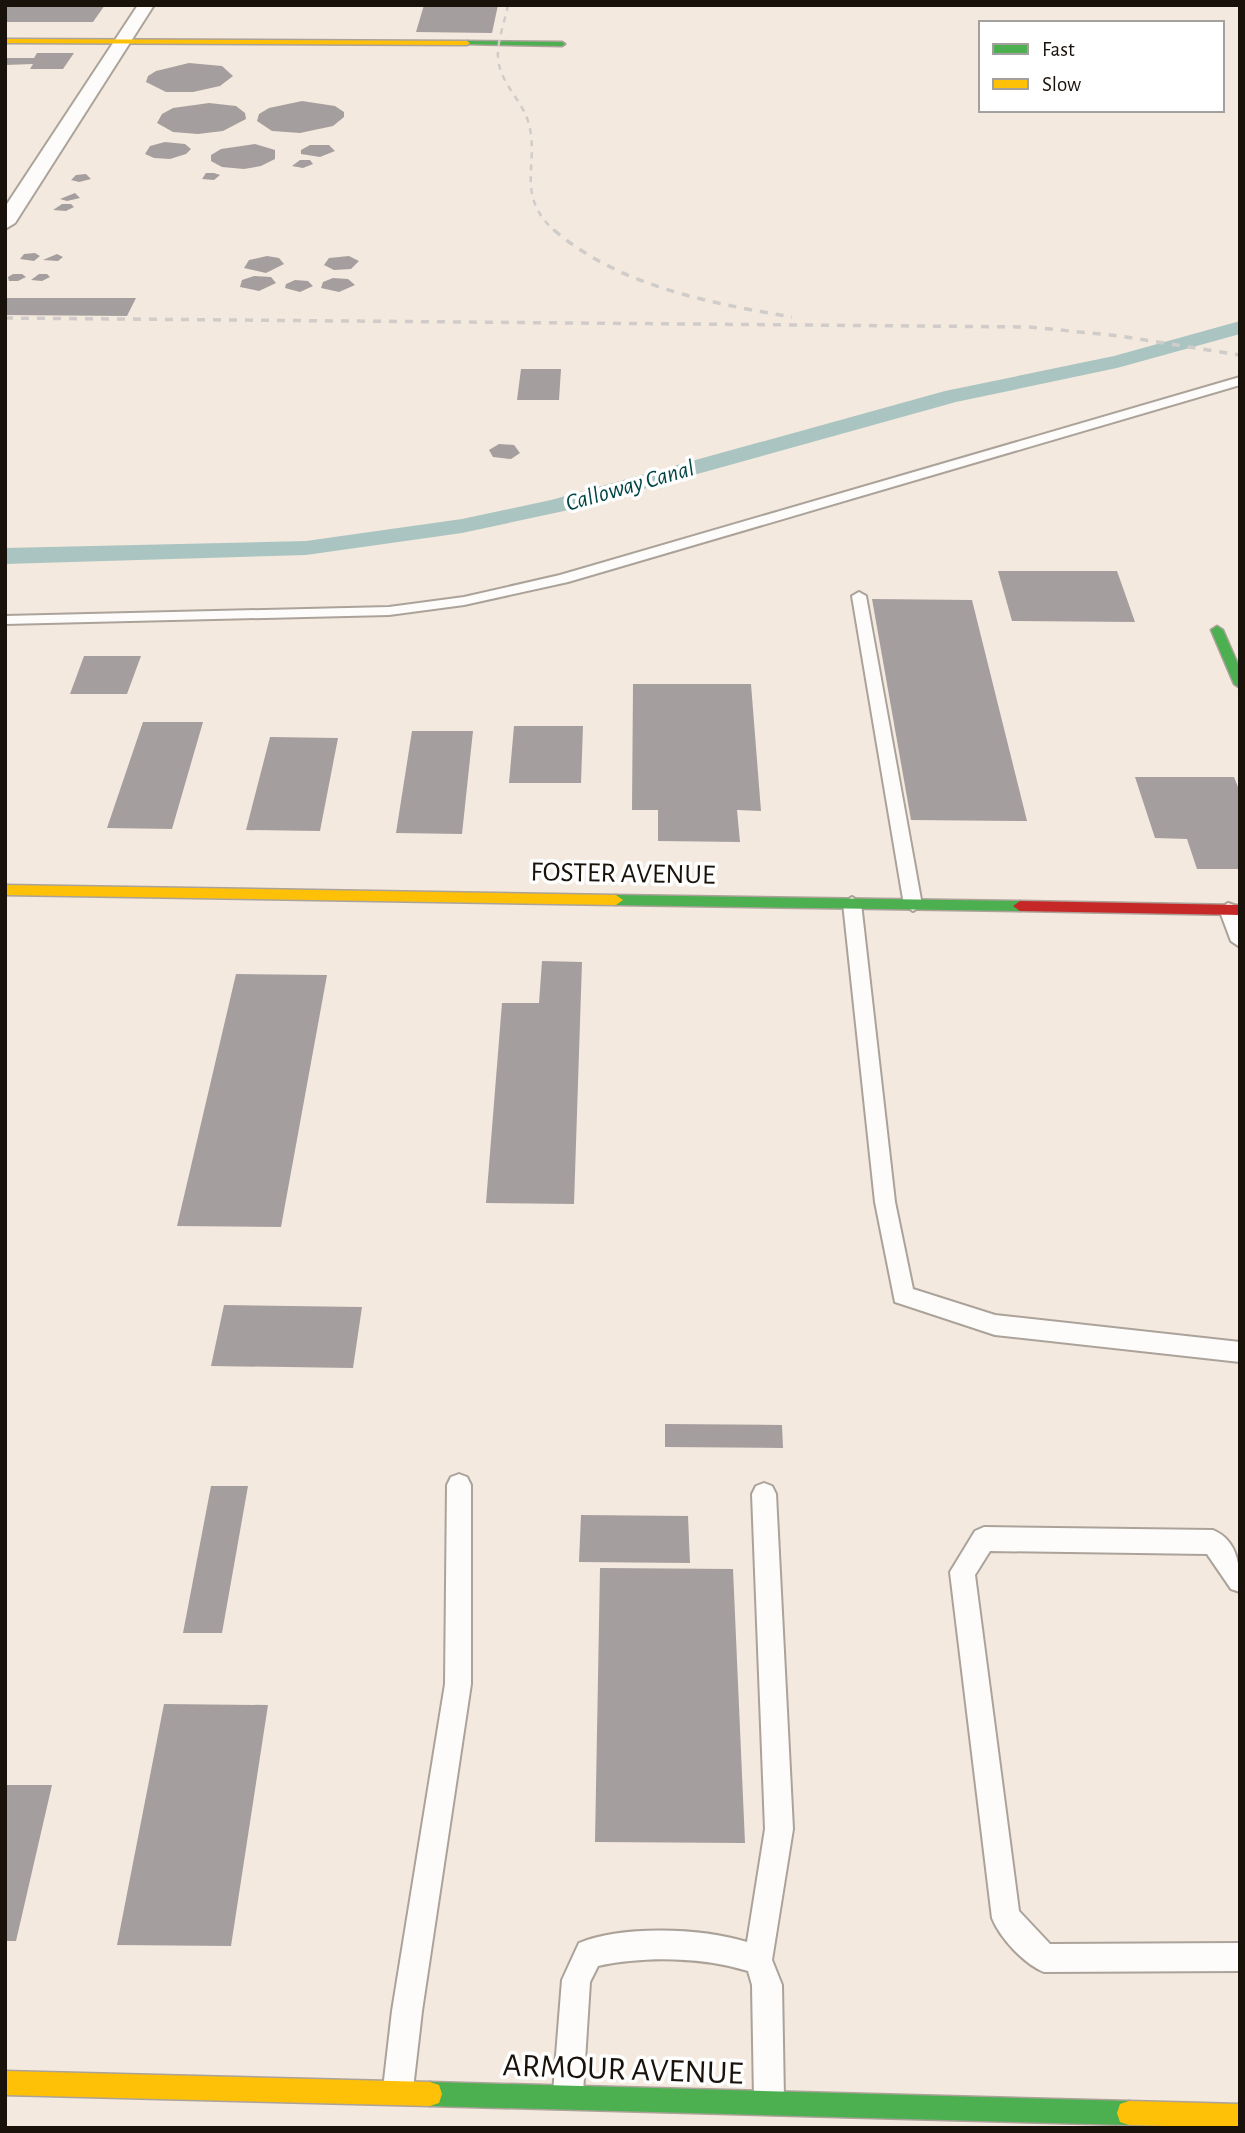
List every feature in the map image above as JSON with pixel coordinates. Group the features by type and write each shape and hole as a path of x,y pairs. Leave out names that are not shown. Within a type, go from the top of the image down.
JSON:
{"street":[{"path":"5,223 146,5"},
{"path":"5,41 562,44"},
{"path":"1217,630 1240,684"},
{"name":"FOSTER AVENUE","path":"5,890 1234,910"},
{"name":"ARMOUR AVENUE","path":"5,2082 1240,2116"}],"lane":[{"path":"5,620 389,611 464,601 563,579 1240,381"},
{"path":"859,596 913,905"},
{"path":"852,904 885,1202 903,1295 995,1325 1240,1352"},
{"path":"1234,910 1240,941"},
{"path":"398,2093 407,2011 458,1684 459,1485"},
{"path":"764,1494 779,1829 758,1960 768,1985 769,2104"},
{"path":"1240,1580 1213,1542 984,1539 962,1572 1006,1918 1044,1958 1240,1957"},
{"path":"568,2098 576,1980 589,1954 614,1947 735,1951 758,1960"}],"building":[{"path":"5,5 105,5 93,22 5,22"},
{"path":"424,5 498,5 492,33 416,32"},
{"path":"37,53 74,53 63,69 30,69 33,64 5,65 5,58 34,58"},
{"path":"189,63 222,66 233,76 220,86 193,92 166,92 146,82 148,76 156,71"},
{"path":"302,101 335,106 344,112 344,117 333,126 300,133 272,131 257,121 259,114 269,108"},
{"path":"209,103 236,106 245,113 246,119 223,131 198,134 173,132 157,123 162,114 173,108"},
{"path":"165,142 185,144 191,149 186,154 170,159 154,158 145,154 150,146"},
{"path":"255,144 275,150 275,159 261,166 244,169 222,167 211,161 211,155 221,149"},
{"path":"310,145 329,145 335,151 320,157 301,154 301,150"},
{"path":"300,160 310,160 313,164 303,168 292,166"},
{"path":"206,173 220,175 214,180 202,179"},
{"path":"86,174 91,179 79,182 71,180 76,175"},
{"path":"75,193 80,198 67,201 60,199"},
{"path":"62,204 71,204 74,207 66,211 53,210"},
{"path":"35,253 40,256 34,261 20,259 24,254"},
{"path":"57,254 63,257 58,261 43,260"},
{"path":"267,256 279,258 284,264 266,273 244,268 249,260"},
{"path":"349,256 359,261 351,269 334,270 324,265 329,258"},
{"path":"13,274 26,277 9,281 8,277"},
{"path":"39,274 47,274 50,277 42,281 31,280"},
{"path":"254,276 271,277 276,283 259,291 240,287 242,280"},
{"path":"333,278 348,279 355,285 339,292 321,288 323,282"},
{"path":"295,280 308,281 313,286 300,292 285,288 286,284"},
{"path":"5,298 136,298 127,316 5,315"},
{"path":"521,369 561,369 559,400 517,400"},
{"path":"499,444 514,445 520,453 511,459 493,457 489,450"},
{"path":"998,571 1117,571 1135,622 1012,621"},
{"path":"872,599 972,600 1027,821 911,820"},
{"path":"84,656 141,656 127,694 70,694"},
{"path":"633,684 751,684 761,811 737,810 740,842 658,841 658,810 632,810"},
{"path":"143,722 203,722 172,829 107,828"},
{"path":"514,726 583,726 581,783 509,783"},
{"path":"412,731 473,731 462,834 396,833"},
{"path":"270,737 338,738 320,831 246,830"},
{"path":"1135,777 1234,777 1240,792 1240,869 1197,869 1187,839 1155,838"},
{"path":"542,961 582,962 574,1204 486,1203 502,1003 539,1003"},
{"path":"236,974 327,975 281,1227 177,1226"},
{"path":"224,1305 362,1307 353,1368 211,1366"},
{"path":"665,1424 782,1425 783,1448 665,1447"},
{"path":"211,1486 248,1486 222,1633 183,1633"},
{"path":"581,1515 688,1516 690,1563 579,1562"},
{"path":"600,1568 733,1569 745,1843 595,1842"},
{"path":"164,1704 268,1705 231,1946 117,1945"},
{"path":"5,1785 52,1785 16,1941 5,1941"}],"waterway":[{"name":"Calloway Canal","path":"5,556 306,548 462,526 555,506 953,396 1117,362 1240,327"}],"railway":[{"path":"508,5 498,58 503,75 528,121 535,205 554,230"},
{"path":"554,230 607,265 666,289 792,317"},
{"path":"5,318 1030,327 1120,336 1240,355"}],"traffic: fast":[{"path":"467,43 562,44"},
{"path":"1217,630 1240,684"},
{"path":"616,900 1020,906"},
{"path":"430,2094 1129,2113"}],"traffic: slow":[{"path":"5,41 467,43"},
{"path":"5,890 616,900"},
{"path":"5,2083 430,2094"},
{"path":"1129,2113 1240,2116"}],"traffic: jam":[{"path":"1020,906 1240,910"}]}
